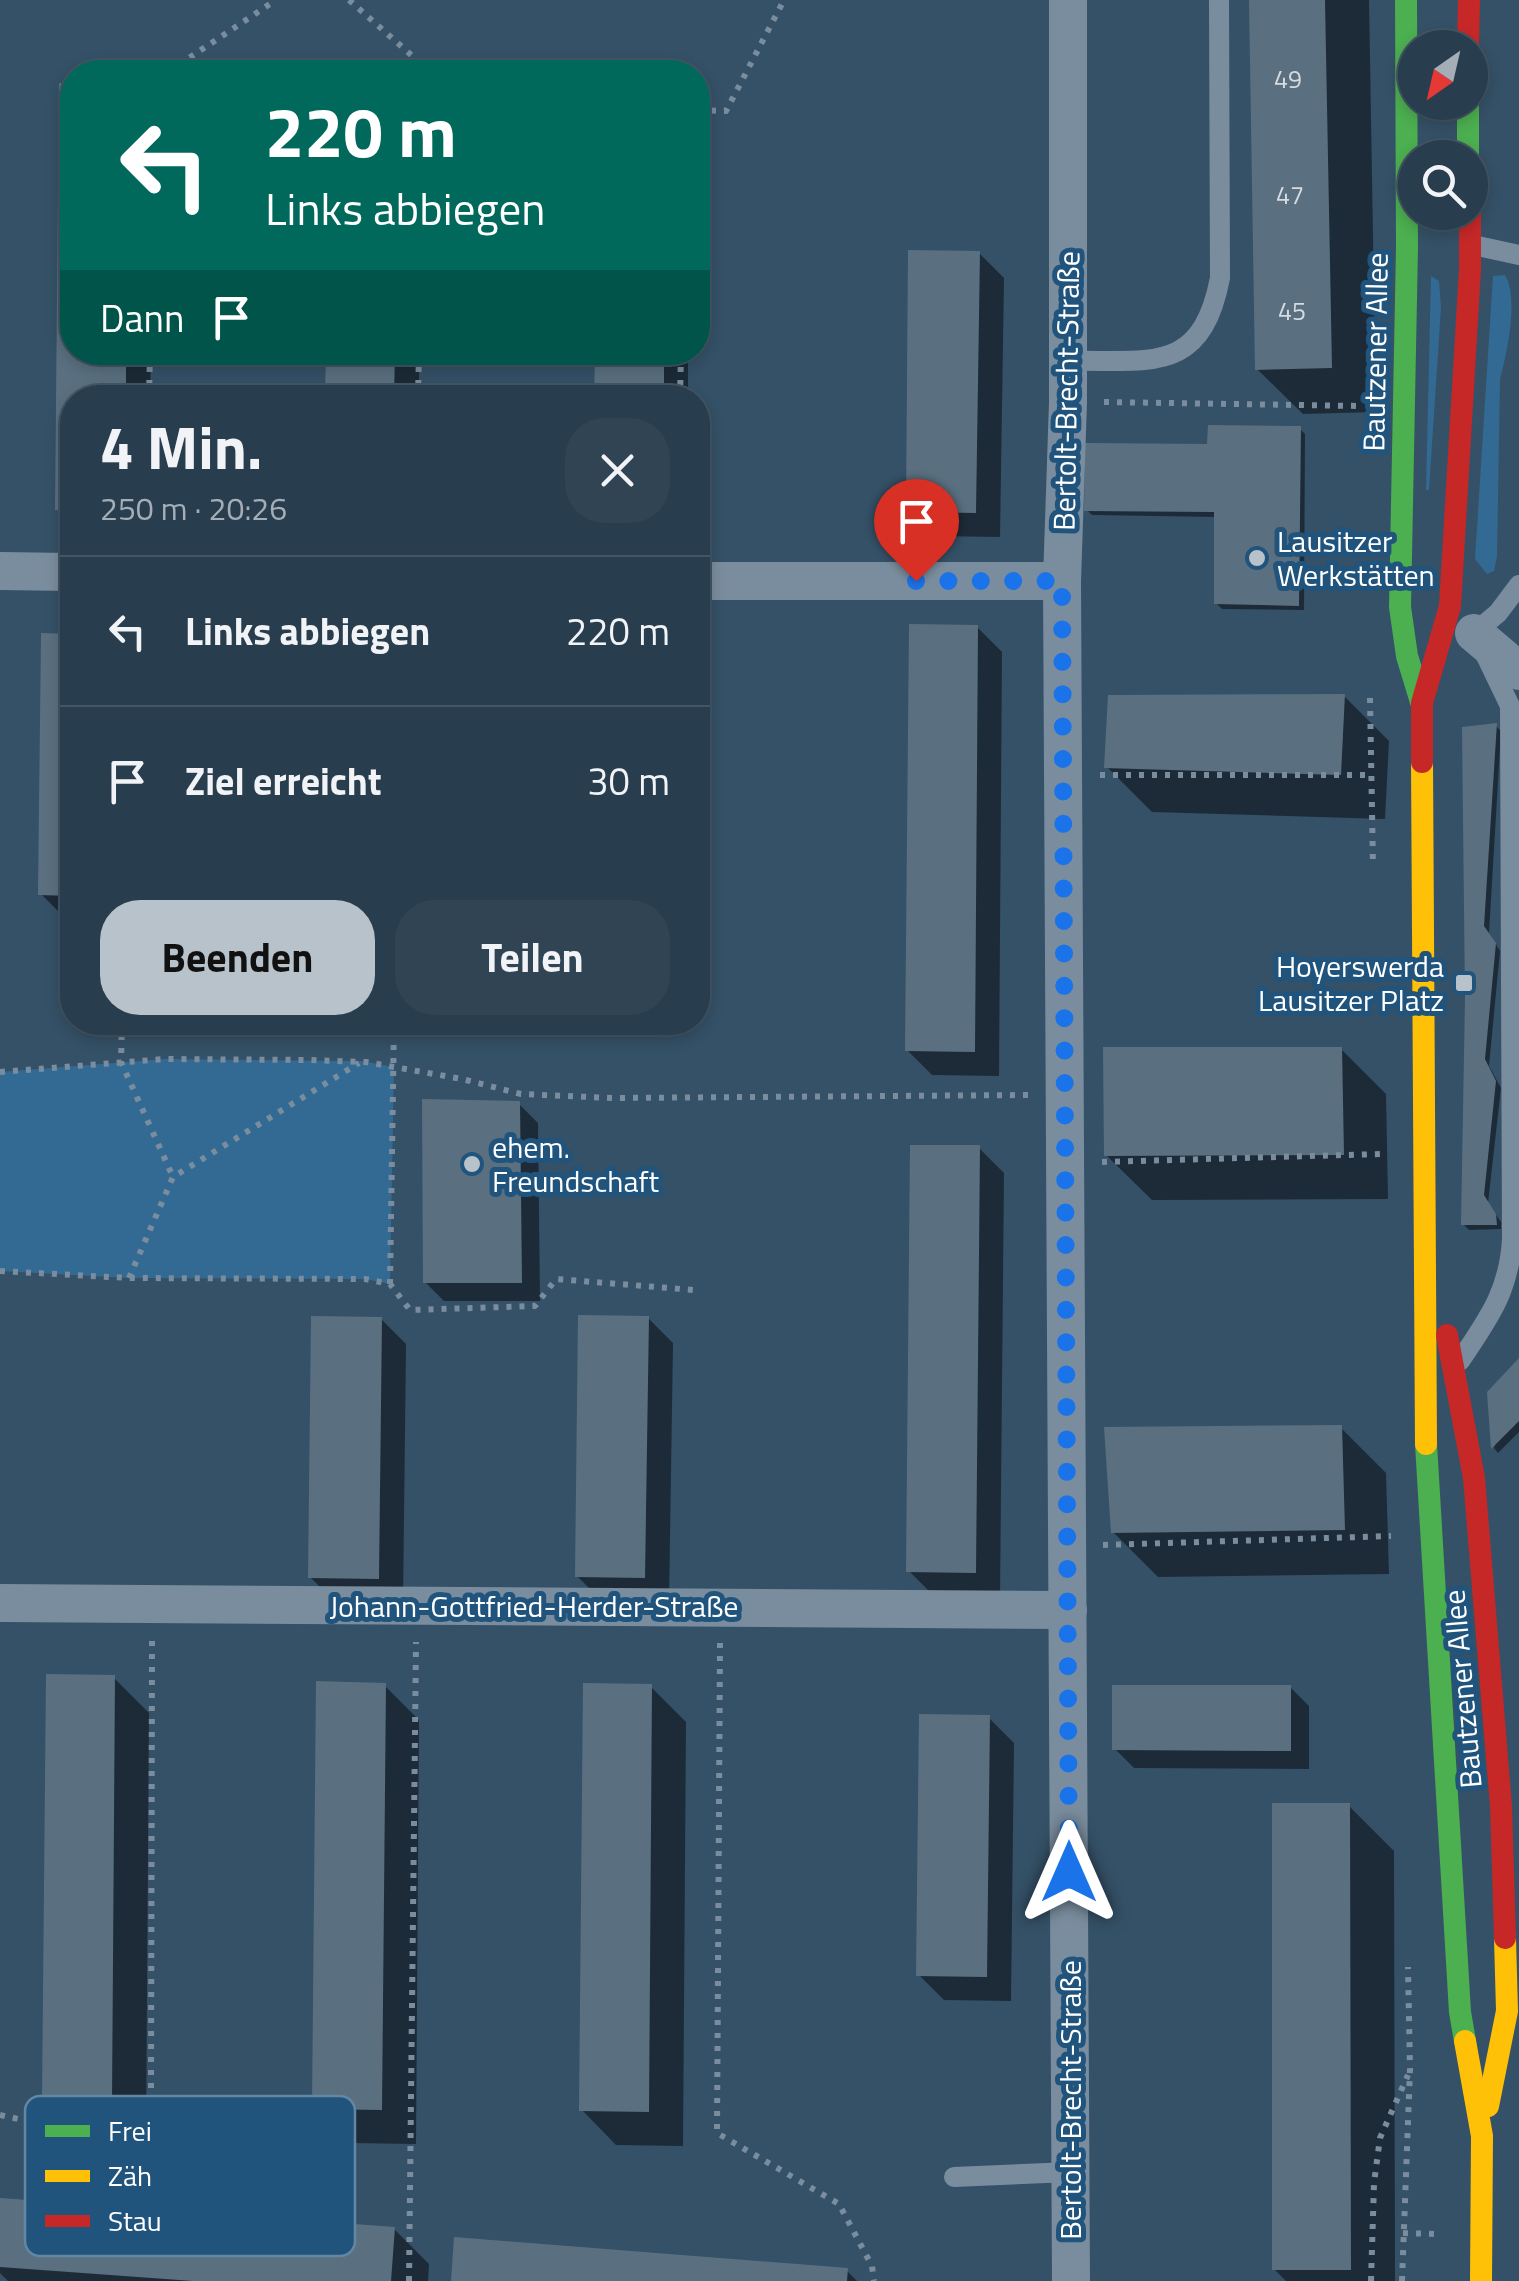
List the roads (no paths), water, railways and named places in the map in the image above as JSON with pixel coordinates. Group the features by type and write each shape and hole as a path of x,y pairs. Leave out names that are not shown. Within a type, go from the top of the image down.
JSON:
{"street":[{"name":"Bertolt-Brecht-Straße","path":"1068,0 1068,402 1062,581 1071,2281"},
{"name":"Bautzener Allee","path":"1406,0 1408,247 1400,607 1407,656 1422,703 1425,1426 1460,2012 1491,2136"},
{"path":"1468,30 1469,0"},
{"name":"Bautzener Allee","path":"1422,703 1462,619 1471,230"},
{"path":"0,571 60,572"},
{"path":"710,581 1062,581"},
{"path":"1462,619 1519,671"},
{"name":"Bautzener Allee","path":"1424,1242 1456,1368 1474,1478 1501,1806 1507,2010 1491,2136 1480,2281"},
{"name":"Johann-Gottfried-Herder-Straße","path":"0,1603 1068,1610"}],"lane":[{"path":"1068,361 1166,358 1200,335 1213,312 1220,278 1219,0"},
{"path":"1471,244 1519,254"},
{"path":"1402,546 1462,619 1510,706 1510,1270 1493,1311 1425,1426"},
{"path":"1462,619 1498,613 1519,585"},
{"path":"954,2176 1070,2172"}],"place":[{"name":"Lausitzer Werkstätten","path":"1257,558"},
{"name":"Hoyerswerda Lausitzer Platz","path":"1464,983"},
{"name":"ehem. Freundschaft","path":"472,1164"}]}
